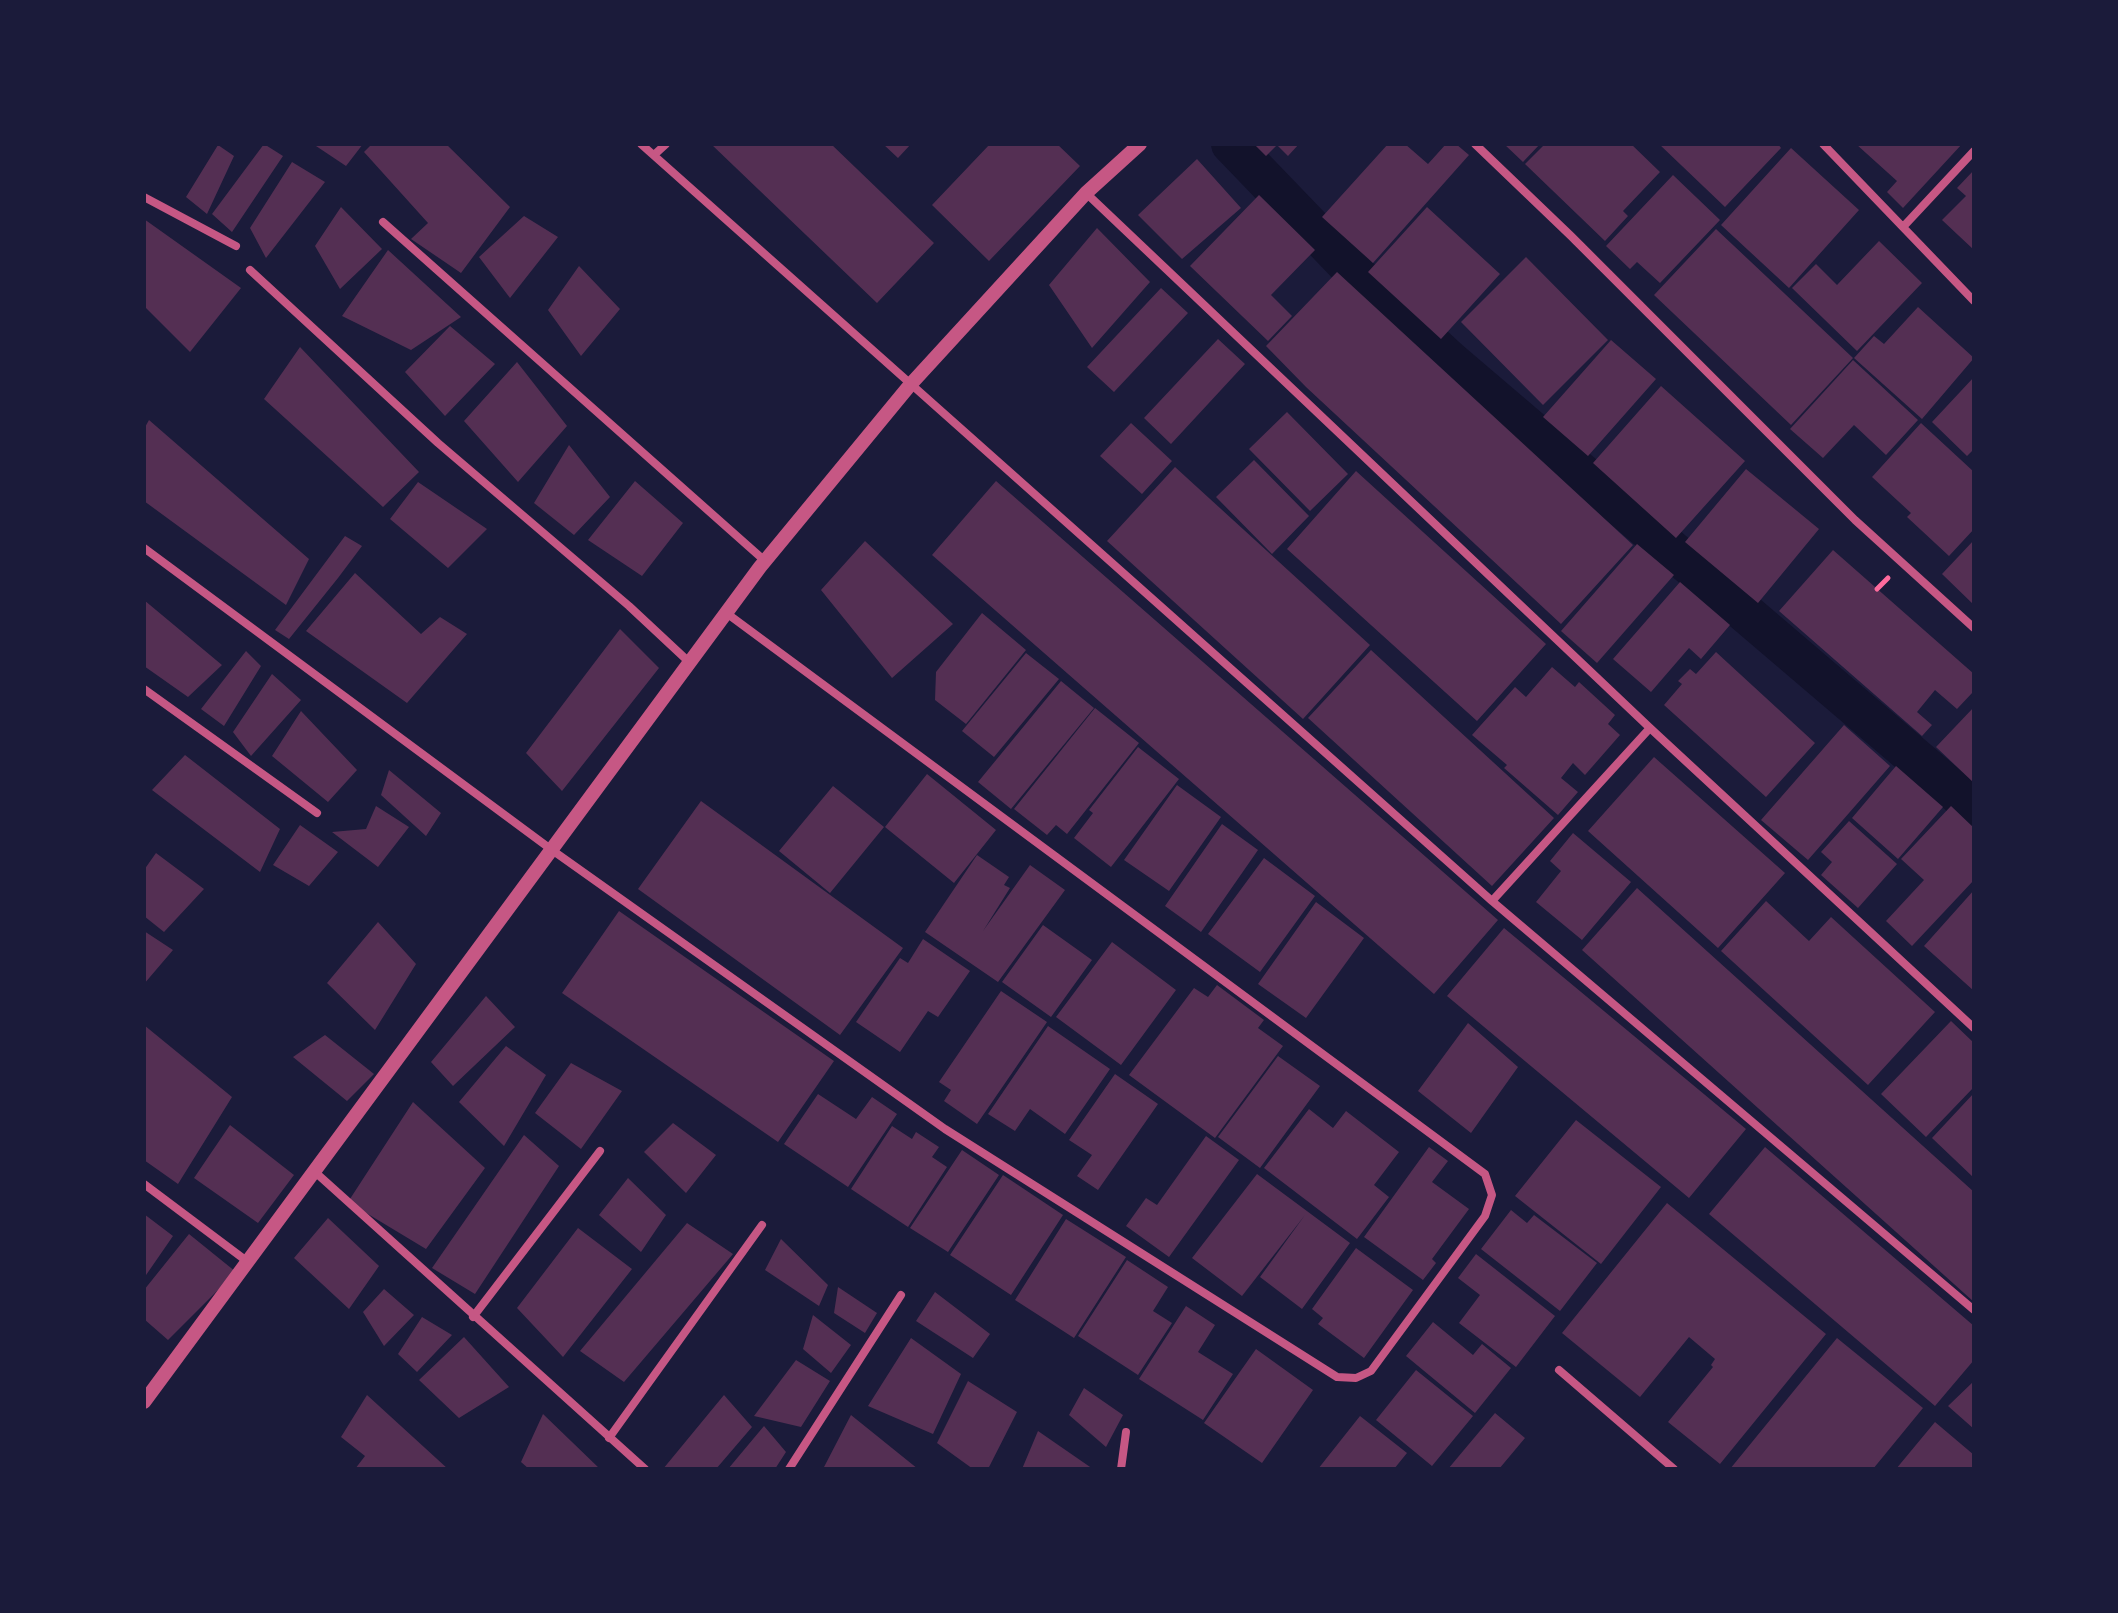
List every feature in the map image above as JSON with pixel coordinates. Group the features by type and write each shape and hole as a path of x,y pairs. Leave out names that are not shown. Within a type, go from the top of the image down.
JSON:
{"street":[{"path":"641,144 1492,901 1974,1310"},
{"path":"654,155 666,144"},
{"path":"144,1402 765,561 910,385 1086,193 1140,144"},
{"path":"1475,144 1855,520 1974,628"},
{"path":"1823,144 1974,301"},
{"path":"1903,227 1974,151"},
{"path":"1086,193 1650,728 1974,1028"},
{"path":"144,197 236,246"},
{"path":"383,222 765,561"},
{"path":"250,270 438,443 689,662"},
{"path":"144,548 552,850 945,1129 1337,1377 1356,1378 1371,1371 1485,1216 1492,1195 1485,1174 725,612"},
{"path":"144,689 317,813"},
{"path":"1492,901 1650,728"},
{"path":"473,1317 600,1151"},
{"path":"315,1172 645,1469"},
{"path":"144,1184 248,1262"},
{"path":"609,1438 762,1225"},
{"path":"789,1469 901,1295"},
{"path":"1559,1370 1674,1469"},
{"path":"1121,1469 1126,1432"}],"building":[{"path":"264,144 283,156 232,232 212,214"},
{"path":"363,144 346,166 316,146"},
{"path":"372,144 446,144 510,207 461,273 411,239 428,223 364,152"},
{"path":"711,144 831,144 934,243 877,303"},
{"path":"883,144 911,144 898,158"},
{"path":"990,144 1057,144 1080,166 989,261 932,205"},
{"path":"1254,144 1299,144 1288,156 1277,145 1266,156"},
{"path":"1388,144 1405,144 1428,164 1446,144 1456,144 1469,155 1373,263 1322,217"},
{"path":"1504,144 1540,144 1523,162"},
{"path":"1545,144 1631,144 1660,172 1623,211 1628,216 1605,241 1525,164"},
{"path":"1659,144 1778,144 1781,148 1725,207"},
{"path":"1856,144 1962,144 1903,208 1887,192 1897,181"},
{"path":"218,145 234,156 207,214 186,197"},
{"path":"1791,148 1859,210 1789,288 1721,225"},
{"path":"1197,159 1241,208 1182,259 1138,215"},
{"path":"292,162 325,182 266,258 250,228"},
{"path":"1974,170 1974,250 1942,220 1966,196 1957,188"},
{"path":"1673,175 1720,220 1660,283 1637,262 1630,269 1606,246"},
{"path":"1259,195 1315,250 1271,295 1292,316 1268,341 1190,266"},
{"path":"341,207 382,249 340,289 315,246"},
{"path":"1427,207 1500,274 1441,339 1368,272"},
{"path":"524,216 558,237 510,298 479,257"},
{"path":"144,219 241,288 190,352 144,306"},
{"path":"1097,228 1150,282 1092,348 1049,285"},
{"path":"1716,229 1853,358 1791,425 1654,295"},
{"path":"1879,241 1922,283 1857,351 1792,288 1816,264 1837,285"},
{"path":"388,250 461,317 411,350 342,316"},
{"path":"1526,257 1608,340 1543,405 1461,322"},
{"path":"579,266 620,309 581,356 548,310"},
{"path":"1337,272 1633,545 1561,624 1306,387 1266,346"},
{"path":"1161,288 1188,313 1114,392 1087,367"},
{"path":"1918,307 1974,358 1922,419 1854,358 1874,336 1884,344"},
{"path":"450,326 495,364 445,416 405,372"},
{"path":"1218,339 1245,364 1171,444 1144,418"},
{"path":"1611,340 1656,379 1588,456 1543,417"},
{"path":"300,347 419,472 383,507 264,399"},
{"path":"1853,360 1918,420 1886,455 1854,425 1823,458 1790,429"},
{"path":"517,362 567,426 518,482 464,421"},
{"path":"1974,377 1974,449 1967,456 1932,422"},
{"path":"1661,386 1745,461 1676,538 1593,463"},
{"path":"1287,412 1348,474 1310,511 1249,449"},
{"path":"149,420 309,559 286,605 144,501 144,429"},
{"path":"1131,423 1172,461 1142,494 1100,456"},
{"path":"1921,423 1974,472 1974,529 1949,556 1907,517 1911,513 1872,477"},
{"path":"569,445 610,497 574,535 534,503"},
{"path":"1254,460 1309,516 1272,554 1216,497"},
{"path":"1175,467 1370,645 1303,719 1107,541"},
{"path":"1746,469 1819,529 1758,603 1685,542"},
{"path":"1356,471 1546,644 1477,721 1287,549"},
{"path":"635,481 683,523 642,576 588,540"},
{"path":"996,481 1498,920 1434,994 932,555"},
{"path":"418,482 487,529 448,568 390,519"},
{"path":"345,536 362,546 289,639 275,630"},
{"path":"1974,540 1974,605 1942,574"},
{"path":"865,541 953,624 892,678 821,590"},
{"path":"1637,544 1674,575 1597,663 1561,631"},
{"path":"1833,550 1974,674 1974,694 1957,709 1935,690 1917,712 1932,725 1922,736 1779,611"},
{"path":"355,573 421,634 440,617 467,634 407,703 306,631"},
{"path":"1680,582 1730,625 1701,659 1689,648 1651,692 1613,659"},
{"path":"144,600 222,665 188,697 144,666"},
{"path":"982,613 1026,650 966,724 935,700 936,672"},
{"path":"620,629 659,668 562,791 526,753"},
{"path":"1371,650 1554,818 1492,886 1308,718"},
{"path":"246,651 261,666 224,726 201,709"},
{"path":"1716,652 1815,743 1766,797 1664,705 1682,684 1678,681 1690,669 1696,674"},
{"path":"1026,653 1059,679 994,757 962,731"},
{"path":"1552,667 1575,687 1579,682 1615,715 1608,724 1620,735 1585,775 1573,763 1561,778 1578,792 1558,815 1472,735 1515,687 1526,697"},
{"path":"272,674 301,700 251,756 233,732"},
{"path":"1061,681 1094,708 1011,809 978,782"},
{"path":"1974,707 1974,783 1936,747"},
{"path":"1095,708 1139,743 1067,834 1056,825 1047,835 1014,809"},
{"path":"301,711 357,770 328,802 272,756"},
{"path":"1844,725 1890,766 1808,860 1761,820"},
{"path":"1138,747 1179,779 1111,867 1074,838 1093,813 1089,810"},
{"path":"185,755 280,829 260,872 152,790"},
{"path":"1654,757 1785,873 1718,948 1588,831"},
{"path":"1896,766 1943,807 1898,859 1852,818"},
{"path":"389,770 441,813 426,836 381,795"},
{"path":"927,774 996,830 954,883 885,827"},
{"path":"1177,785 1221,817 1169,891 1124,860"},
{"path":"833,786 884,827 830,893 779,851"},
{"path":"701,801 903,948 840,1035 638,889"},
{"path":"376,806 409,827 378,867 332,832 366,829"},
{"path":"1951,806 1974,828 1974,880 1912,946 1886,921 1924,880 1901,859"},
{"path":"1849,821 1897,864 1858,908 1821,875 1832,862 1821,852"},
{"path":"1222,824 1258,850 1201,932 1165,906"},
{"path":"300,825 338,852 309,886 273,865"},
{"path":"1573,833 1631,882 1582,940 1536,902 1561,871 1550,861"},
{"path":"156,853 204,889 164,932 144,916 144,870"},
{"path":"977,855 1009,877 1004,885 1010,888 983,931 1030,865 1065,890 998,982 925,932"},
{"path":"1264,858 1315,896 1260,972 1208,934"},
{"path":"1637,888 1974,1192 1974,1302 1582,950"},
{"path":"1974,890 1974,991 1924,946"},
{"path":"1766,901 1809,941 1831,917 1935,1012 1868,1085 1721,951"},
{"path":"1316,902 1364,938 1306,1018 1258,984"},
{"path":"619,911 834,1061 778,1142 562,993"},
{"path":"378,922 416,964 375,1030 327,983"},
{"path":"1043,925 1092,960 1051,1017 1002,982"},
{"path":"1504,928 1746,1129 1689,1198 1447,996"},
{"path":"144,931 173,950 144,984"},
{"path":"923,939 970,971 938,1017 928,1011 900,1052 856,1022 900,958 908,963"},
{"path":"1112,942 1176,990 1121,1065 1056,1017"},
{"path":"1217,985 1264,1020 1258,1028 1283,1046 1215,1138 1129,1075 1194,988 1208,997"},
{"path":"1001,991 1047,1022 977,1124 944,1101 951,1090 939,1082"},
{"path":"486,996 515,1027 453,1086 431,1062"},
{"path":"1951,1021 1974,1043 1974,1087 1926,1137 1881,1094"},
{"path":"1468,1023 1518,1067 1471,1133 1418,1091"},
{"path":"144,1025 232,1097 178,1184 144,1160"},
{"path":"1048,1026 1110,1069 1065,1134 1030,1109 1015,1131 988,1114"},
{"path":"325,1035 374,1074 347,1101 293,1057"},
{"path":"506,1046 546,1075 504,1146 459,1102"},
{"path":"1278,1056 1320,1086 1260,1168 1218,1137"},
{"path":"571,1063 622,1091 581,1149 535,1113"},
{"path":"1115,1074 1158,1104 1098,1190 1077,1176 1092,1155 1069,1140"},
{"path":"1974,1093 1974,1178 1932,1138"},
{"path":"818,1094 856,1119 872,1097 897,1114 848,1187 784,1144"},
{"path":"413,1102 485,1168 426,1249 348,1202"},
{"path":"1309,1109 1333,1128 1346,1111 1399,1152 1374,1185 1389,1197 1357,1239 1264,1168"},
{"path":"1576,1120 1661,1187 1601,1264 1515,1196"},
{"path":"673,1123 716,1155 686,1193 644,1152"},
{"path":"230,1125 294,1175 258,1223 194,1178"},
{"path":"892,1126 912,1139 916,1132 939,1147 932,1157 947,1167 908,1227 851,1189"},
{"path":"524,1135 559,1166 475,1294 432,1268"},
{"path":"1206,1136 1239,1160 1169,1257 1126,1226 1146,1198 1157,1205"},
{"path":"1429,1147 1448,1161 1432,1182 1469,1209 1432,1259 1436,1263 1423,1280 1364,1237"},
{"path":"1765,1147 1974,1326 1974,1360 1935,1406 1709,1214"},
{"path":"962,1150 999,1175 948,1252 910,1228"},
{"path":"1257,1174 1350,1243 1302,1309 1260,1277 1305,1215 1242,1296 1192,1258"},
{"path":"1003,1175 1063,1215 1011,1295 950,1255"},
{"path":"628,1178 666,1215 641,1252 599,1215"},
{"path":"1667,1203 1826,1334 1720,1464 1668,1422 1713,1367 1711,1365 1715,1359 1689,1337 1640,1397 1562,1333"},
{"path":"1511,1210 1527,1223 1534,1215 1597,1263 1560,1311 1481,1249"},
{"path":"144,1214 173,1236 144,1278"},
{"path":"328,1218 379,1266 349,1309 294,1258"},
{"path":"1066,1219 1126,1257 1074,1338 1015,1300"},
{"path":"687,1223 733,1254 624,1382 580,1351"},
{"path":"578,1228 632,1269 563,1357 517,1308"},
{"path":"189,1234 236,1272 168,1340 144,1319 144,1290"},
{"path":"781,1239 828,1285 819,1306 765,1270"},
{"path":"1356,1248 1413,1290 1364,1358 1318,1324 1323,1318 1312,1309"},
{"path":"1476,1254 1555,1316 1516,1367 1459,1323 1480,1295 1458,1278"},
{"path":"1127,1260 1168,1287 1153,1311 1172,1323 1138,1375 1078,1336"},
{"path":"838,1287 877,1313 865,1333 834,1313"},
{"path":"384,1289 414,1315 384,1346 363,1312"},
{"path":"935,1292 990,1334 973,1358 916,1321"},
{"path":"1186,1306 1215,1325 1198,1352 1233,1374 1203,1420 1139,1379"},
{"path":"813,1315 851,1345 831,1373 803,1349"},
{"path":"422,1317 452,1335 417,1372 398,1354"},
{"path":"1433,1322 1473,1355 1482,1344 1511,1368 1475,1413 1406,1356"},
{"path":"464,1337 509,1387 459,1418 419,1380"},
{"path":"911,1338 961,1374 933,1434 868,1406"},
{"path":"1837,1338 1923,1408 1873,1469 1730,1469"},
{"path":"1256,1349 1313,1390 1262,1463 1204,1423"},
{"path":"796,1360 830,1381 801,1427 754,1416"},
{"path":"1416,1370 1473,1416 1432,1466 1376,1420"},
{"path":"968,1381 1017,1412 988,1469 973,1469 937,1443"},
{"path":"1974,1381 1974,1429 1948,1406"},
{"path":"1084,1388 1123,1415 1106,1447 1069,1415"},
{"path":"367,1395 448,1469 355,1469 365,1456 341,1437"},
{"path":"724,1395 752,1427 716,1469 663,1469"},
{"path":"1495,1413 1525,1438 1499,1469 1448,1469"},
{"path":"543,1414 600,1469 529,1469 521,1462"},
{"path":"851,1415 918,1469 823,1469"},
{"path":"1360,1416 1407,1453 1394,1469 1318,1469"},
{"path":"1935,1422 1974,1455 1974,1469 1896,1469"},
{"path":"764,1426 786,1452 775,1469 728,1469"},
{"path":"1038,1431 1093,1469 1022,1469"}],"waterway":[{"path":"1231,144 1360,278 1449,360 1974,808"}]}
